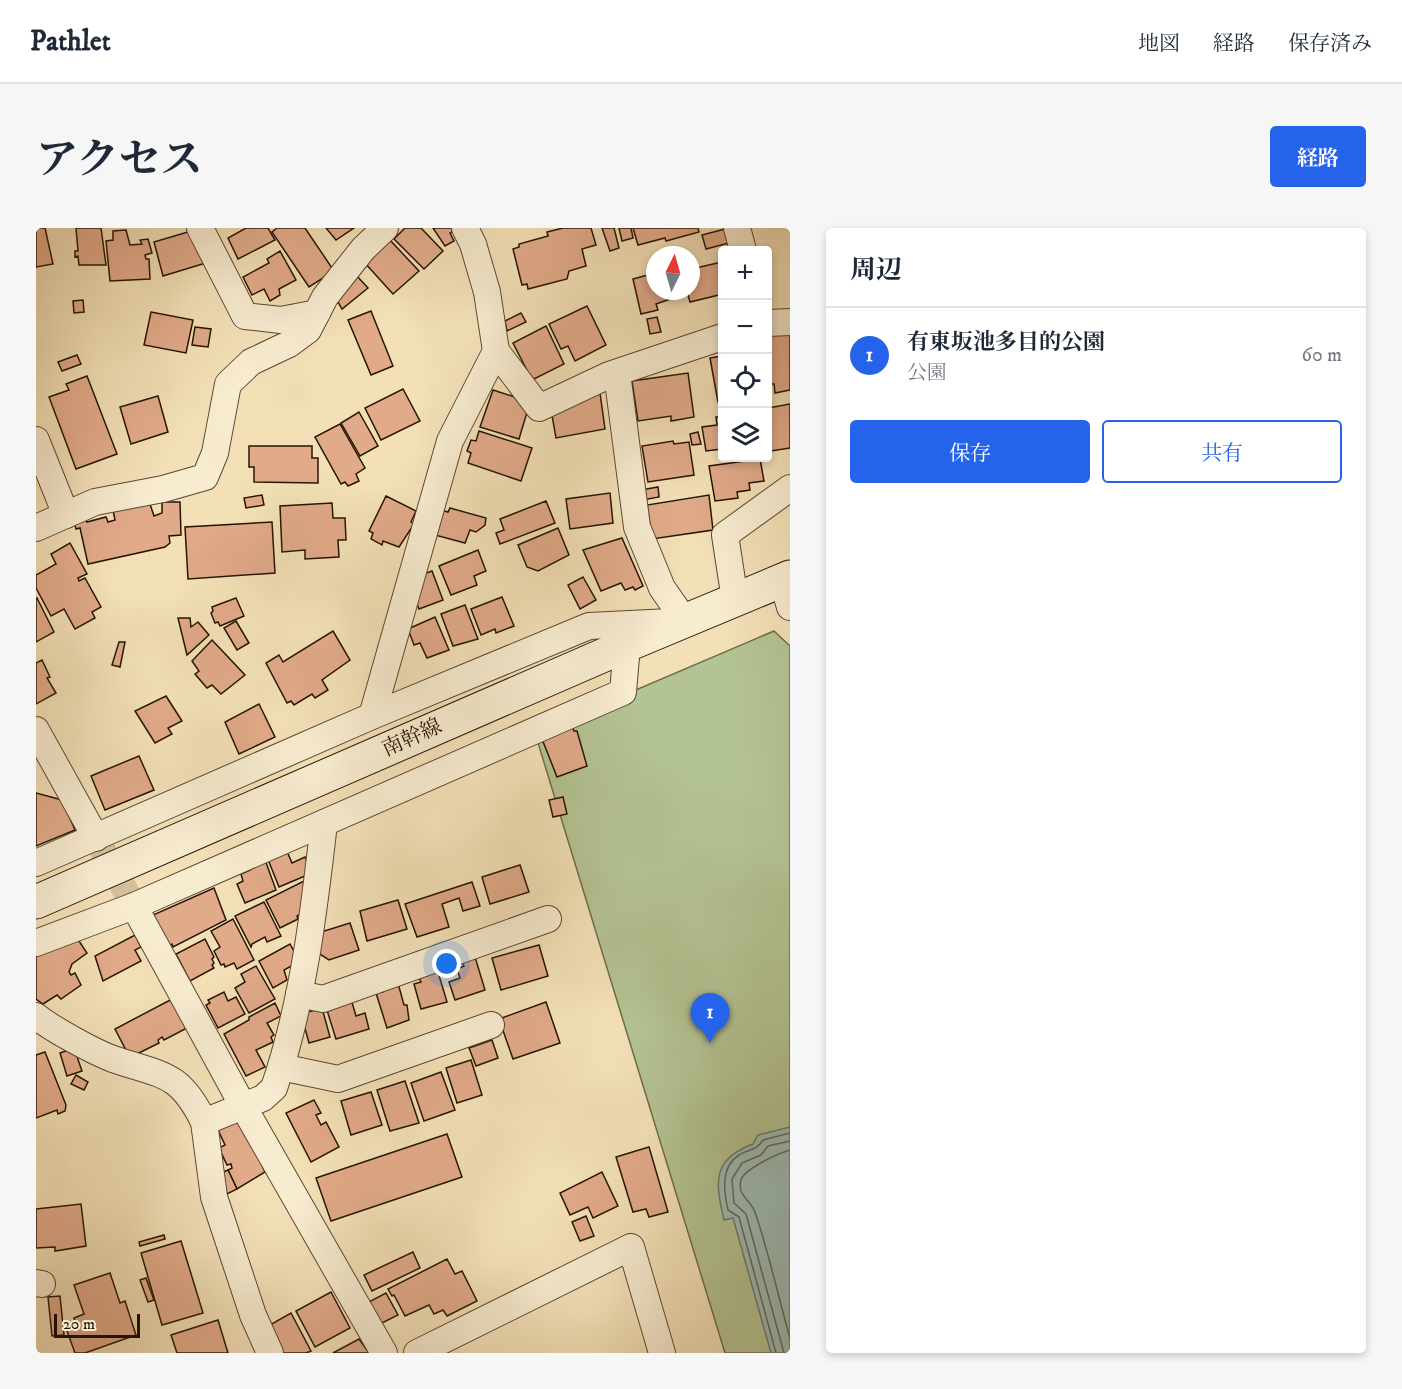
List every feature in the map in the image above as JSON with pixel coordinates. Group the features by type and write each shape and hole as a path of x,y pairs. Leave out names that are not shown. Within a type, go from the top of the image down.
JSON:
{"main road":[{"name":"南幹線","path":"36,903 627,645 735,600 787,588"}],"street":[{"path":"200,228 245,316 281,320 317,313"},
{"path":"36,528 95,502 163,489 205,477 215,453 228,384 250,362 289,344 308,330 325,297 363,249 385,228"},
{"path":"465,228 473,244 487,292 496,351 539,408 617,373 718,339"},
{"path":"737,228 742,246"},
{"path":"772,323 790,322"},
{"path":"372,716 450,441 496,351"},
{"path":"617,373 637,527 663,588 686,621"},
{"path":"36,440 66,515"},
{"path":"735,600 725,536 790,488"},
{"path":"36,863 372,716 589,626 686,621"},
{"path":"36,943 134,906 623,692 627,645"},
{"path":"36,730 96,838"},
{"path":"204,1122 263,1098 274,1088 299,994 313,921 324,823"},
{"path":"134,906 243,1106 384,1353"},
{"path":"299,994 323,999 548,919"},
{"path":"36,1016 111,1058 165,1075 185,1090 204,1122 214,1197 253,1315 270,1353"},
{"path":"281,1067 338,1079 490,1025"},
{"path":"417,1353 631,1247 662,1353"}],"green space":[{"path":"774,631 790,646 790,1353 725,1353 535,733"}],"water":[{"path":"790,1127 790,1353 771,1353 733,1218 724,1220 718,1183 723,1165 740,1150 753,1144 758,1135"}],"building":[{"path":"36,228 45,228 53,264 36,267"},
{"path":"76,228 101,228 106,265 79,265 78,256 75,257 75,251 78,251"},
{"path":"246,228 268,228 275,240 238,259 228,238"},
{"path":"277,228 305,228 334,271 309,287 272,232"},
{"path":"326,228 354,228 336,240"},
{"path":"405,228 421,228 443,251 424,269 394,239"},
{"path":"433,228 458,228 450,233 454,241 445,246"},
{"path":"563,228 591,228 596,245 582,249 586,266 569,271 567,279 528,289 527,284 522,285 513,249 519,247 519,244 548,236 547,232"},
{"path":"602,228 614,228 619,248 610,251"},
{"path":"619,228 631,228 633,238 622,241"},
{"path":"633,228 698,228 699,232 666,241 665,238 638,245"},
{"path":"198,229 209,262 163,276 154,242"},
{"path":"725,229 729,243 706,249 702,235"},
{"path":"126,230 130,245 142,244 140,240 148,239 152,253 145,255 146,259 149,259 150,279 110,281 106,241 113,240 113,231"},
{"path":"389,239 419,271 393,294 364,262"},
{"path":"280,251 296,280 279,289 280,295 270,301 264,289 252,295 243,277 269,263 267,259"},
{"path":"718,263 718,295 700,300 700,267"},
{"path":"356,275 368,288 342,309 333,293"},
{"path":"646,275 646,300 668,300 656,304 658,310 641,314 633,279"},
{"path":"83,300 84,312 74,313 73,301"},
{"path":"587,306 606,345 575,361 568,346 561,349 549,324"},
{"path":"371,311 393,366 371,375 348,320"},
{"path":"151,312 193,320 186,353 144,345"},
{"path":"521,313 526,322 507,331 505,321"},
{"path":"657,317 661,332 650,334 647,319"},
{"path":"790,324 790,390 775,393 774,384 772,384 772,331"},
{"path":"546,326 564,364 532,380 513,343"},
{"path":"195,327 211,329 208,347 192,345"},
{"path":"77,355 81,364 62,371 58,362"},
{"path":"718,357 718,402 710,358"},
{"path":"688,373 694,417 671,421 671,416 638,421 632,381"},
{"path":"87,376 117,454 76,469 49,397 69,390 66,384"},
{"path":"403,389 420,421 381,440 365,408"},
{"path":"493,390 521,399 528,409 519,439 480,427"},
{"path":"600,393 605,429 556,438 551,410"},
{"path":"158,396 168,432 131,444 120,407"},
{"path":"790,404 790,448 772,451 772,407"},
{"path":"359,412 378,446 360,456 341,423"},
{"path":"716,417 718,417 718,450 706,451 702,427 717,425"},
{"path":"340,424 365,468 356,474 359,481 348,486 345,482 341,484 315,437"},
{"path":"479,431 532,448 521,481 468,463 471,453 467,451 471,440 476,441"},
{"path":"698,432 701,444 692,445 690,434"},
{"path":"673,441 674,444 689,442 694,475 648,482 642,446"},
{"path":"249,446 312,446 312,458 318,458 318,483 254,482 254,467 249,467"},
{"path":"761,462 764,481 749,483 750,490 737,492 738,498 715,501 709,466"},
{"path":"658,487 659,497 643,500 641,490"},
{"path":"610,493 613,523 570,529 566,499"},
{"path":"262,495 264,505 246,508 244,498"},
{"path":"709,495 713,530 652,539 647,505"},
{"path":"386,496 416,511 411,522 414,524 399,547 383,541 382,545 371,539 373,533 369,531"},
{"path":"546,501 555,523 500,544 496,533 504,530 500,519"},
{"path":"162,502 180,502 181,535 169,536 170,543 165,547 88,564 80,528 76,529 73,518 84,514 87,522 106,517 108,522 115,520 113,510 135,504 136,507 150,504 154,516 162,513"},
{"path":"332,503 333,518 345,518 346,540 338,540 339,557 305,559 305,550 282,552 280,506"},
{"path":"450,508 486,518 485,525 476,532 470,530 465,543 435,535 441,510 448,512"},
{"path":"272,522 275,573 188,579 185,527"},
{"path":"558,528 569,555 538,571 527,567 518,545"},
{"path":"622,538 643,586 635,590 633,587 625,590 621,583 601,591 583,550"},
{"path":"70,543 87,574 78,578 79,581 85,578 101,607 92,612 95,618 75,629 64,609 51,616 36,588 36,575 56,564 51,554"},
{"path":"478,550 486,571 474,576 477,585 451,595 439,566"},
{"path":"432,571 443,600 419,609 411,589 418,576"},
{"path":"583,577 596,600 580,609 568,585"},
{"path":"502,597 514,626 496,633 495,629 481,635 471,609"},
{"path":"36,598 54,632 36,642"},
{"path":"236,598 244,616 220,626 218,622 215,623 211,613 212,607"},
{"path":"465,605 478,639 453,646 441,614"},
{"path":"435,617 449,650 427,658 420,643 414,645 408,629"},
{"path":"178,618 190,618 191,627 198,622 209,635 187,655"},
{"path":"236,621 249,643 237,650 224,628"},
{"path":"333,631 350,660 322,680 328,690 315,698 312,694 294,705 291,701 287,703 266,663 279,655 283,662"},
{"path":"212,640 245,675 221,694 212,685 207,688 195,674 199,671 192,661"},
{"path":"119,642 125,642 120,667 112,665"},
{"path":"42,660 50,677 47,678 56,693 36,704 36,663"},
{"path":"166,696 182,721 168,728 172,734 155,743 135,711"},
{"path":"259,704 275,737 239,754 225,722"},
{"path":"570,722 574,731 577,731 587,766 557,777 540,734"},
{"path":"139,756 154,790 105,810 91,776"},
{"path":"36,793 62,800 75,830 36,846"},
{"path":"563,797 567,814 553,817 549,800"},
{"path":"286,849 292,863 305,857 312,873 279,887 267,857"},
{"path":"264,857 276,890 245,903 237,884 243,881 241,874 250,870 248,864"},
{"path":"520,865 529,892 490,904 482,877"},
{"path":"304,881 310,894 306,911 297,916 298,919 280,928 266,900"},
{"path":"472,882 480,906 463,911 459,898 442,904 449,927 417,937 405,904"},
{"path":"214,888 226,920 173,947 172,944 168,946 153,915"},
{"path":"398,900 407,929 367,941 360,911"},
{"path":"264,902 281,936 267,942 265,937 252,944 251,947 235,916"},
{"path":"233,919 254,960 237,969 234,963 225,967 224,964 221,965 214,951 220,947 211,931"},
{"path":"350,923 359,950 329,960 318,953 321,932"},
{"path":"73,932 87,953 72,964 69,972 71,975 75,973 81,985 61,999 57,995 43,1004 36,999 36,951"},
{"path":"135,935 141,947 135,950 141,961 103,981 95,956"},
{"path":"205,939 214,957 212,965 214,968 190,981 176,954"},
{"path":"290,944 295,953 293,965 284,970 287,980 273,988 259,961"},
{"path":"539,945 548,976 501,990 492,958"},
{"path":"475,957 485,990 455,1000 449,982 460,978 457,969 464,966 462,961"},
{"path":"256,966 275,999 249,1013 235,988 245,982 241,974"},
{"path":"438,972 447,1002 421,1009 414,984 421,982 419,978"},
{"path":"398,983 404,1005 407,1005 409,1020 387,1028 376,993 383,992 382,988"},
{"path":"224,992 228,1001 236,997 245,1014 218,1028 206,1005 210,1003 208,1000"},
{"path":"174,998 189,1027 164,1040 162,1037 158,1040 159,1043 135,1055 128,1054 115,1029"},
{"path":"351,999 356,1016 365,1013 369,1029 336,1039 326,1007"},
{"path":"546,1002 560,1043 513,1059 499,1019"},
{"path":"275,1003 281,1016 267,1023 274,1035 271,1037 273,1042 256,1050 265,1067 246,1076 224,1034"},
{"path":"322,1008 330,1037 309,1043 301,1014"},
{"path":"492,1040 498,1058 476,1066 469,1048"},
{"path":"74,1048 82,1071 67,1076 60,1053"},
{"path":"45,1052 66,1105 65,1111 58,1114 57,1110 36,1118 36,1055"},
{"path":"471,1060 482,1095 457,1103 446,1068"},
{"path":"441,1072 455,1110 424,1121 411,1083"},
{"path":"76,1075 88,1082 84,1090 71,1084"},
{"path":"405,1081 419,1123 390,1131 377,1090"},
{"path":"371,1092 382,1125 351,1135 341,1101"},
{"path":"314,1100 321,1113 316,1115 321,1125 326,1122 339,1147 311,1162 286,1113"},
{"path":"239,1115 265,1172 237,1189 228,1170 232,1168 231,1164 227,1165 219,1148 225,1145 217,1128"},
{"path":"447,1134 462,1177 331,1221 316,1178"},
{"path":"649,1147 668,1212 649,1217 646,1209 633,1212 616,1157"},
{"path":"228,1170 237,1189 227,1194 221,1173"},
{"path":"602,1172 618,1206 593,1218 588,1207 570,1215 560,1193"},
{"path":"81,1204 86,1246 55,1251 55,1247 36,1248 36,1209"},
{"path":"586,1216 594,1236 580,1241 572,1222"},
{"path":"164,1235 165,1239 140,1246 139,1242"},
{"path":"181,1241 203,1313 162,1325 141,1253"},
{"path":"413,1252 420,1268 372,1291 364,1275"},
{"path":"447,1259 455,1274 462,1271 477,1301 447,1316 443,1310 434,1314 429,1305 405,1316 394,1295 392,1296 388,1289"},
{"path":"110,1273 120,1303 125,1301 136,1335 85,1353 75,1353 67,1331 76,1328 74,1318 84,1314 74,1285"},
{"path":"146,1278 154,1300 148,1302 140,1280"},
{"path":"331,1292 350,1328 315,1347 296,1311"},
{"path":"386,1293 398,1315 376,1326 365,1304"},
{"path":"60,1296 64,1335 52,1336 48,1297"},
{"path":"291,1313 311,1351 276,1353 268,1326"},
{"path":"218,1320 228,1353 177,1353 171,1335"},
{"path":"359,1339 369,1353 333,1353"}],"tunnel":[{"path":"96,838 134,906"}],"place":[{"name":"有東坂池多目的公園","path":"710,1043"}]}
